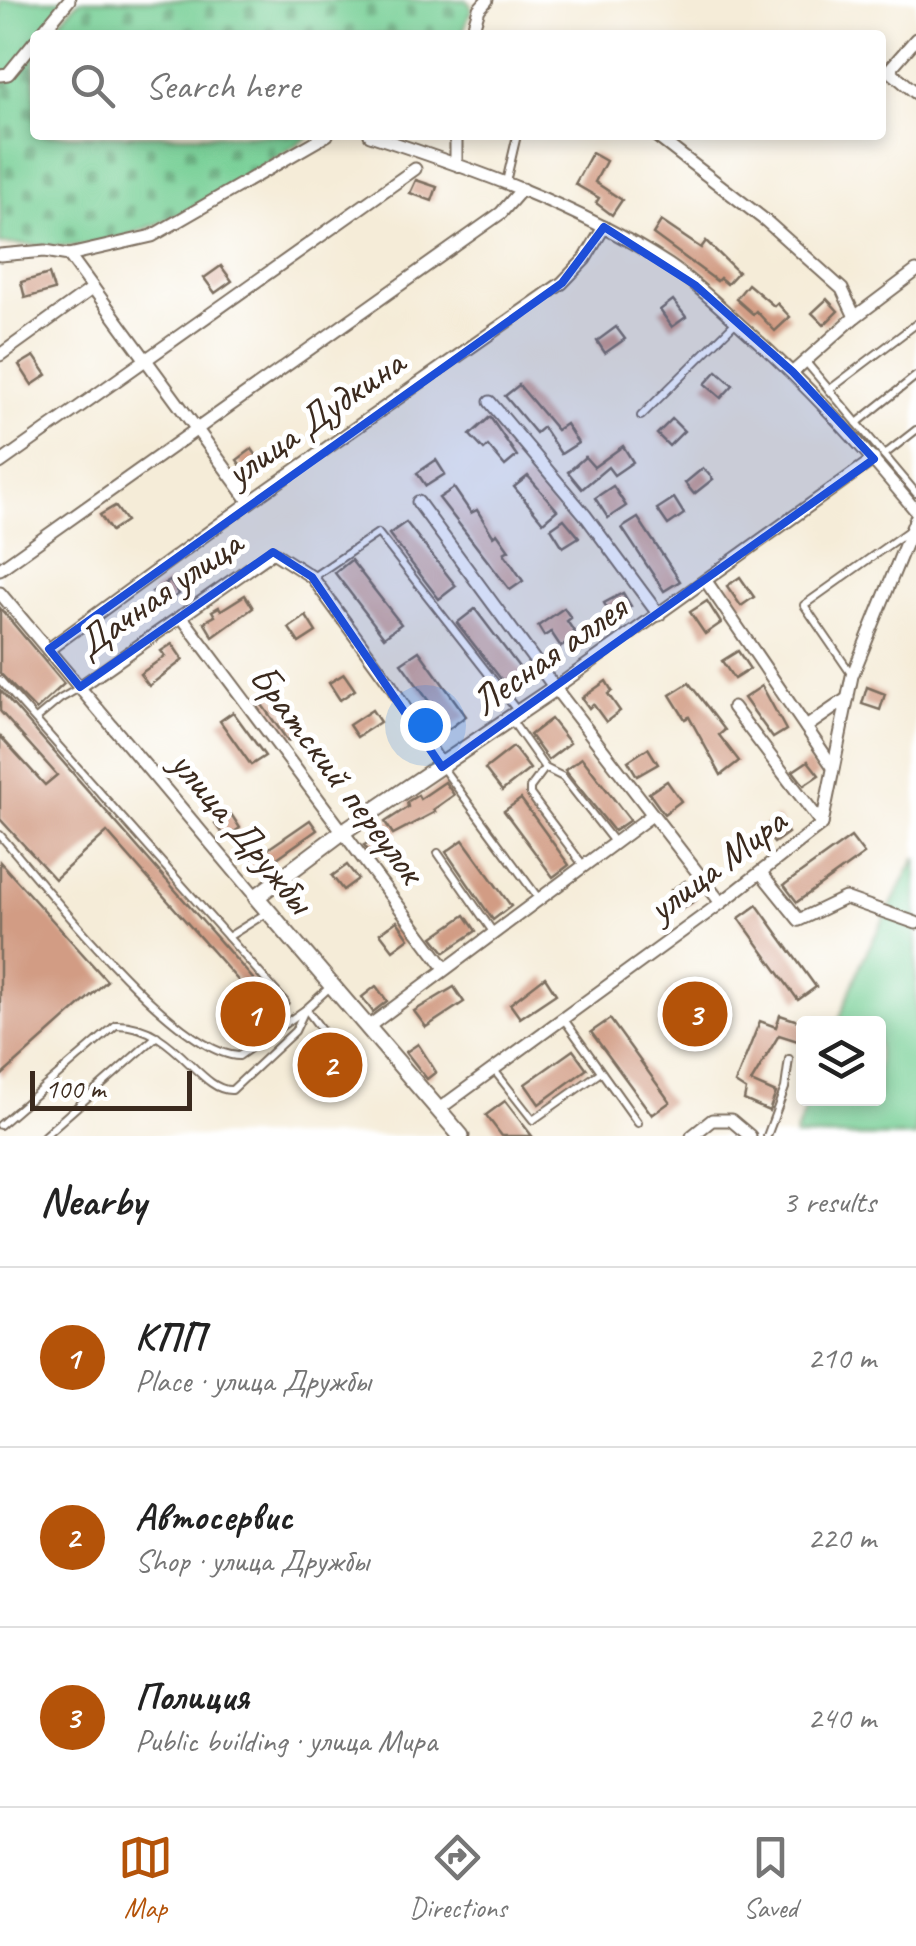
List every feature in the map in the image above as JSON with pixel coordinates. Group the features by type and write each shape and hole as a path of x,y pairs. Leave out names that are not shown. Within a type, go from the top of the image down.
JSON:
{"street":[{"path":"44,30 69,0"},
{"path":"473,30 480,3"},
{"path":"916,39 889,70 916,93"},
{"path":"0,75 8,74 30,47"},
{"path":"0,255 45,251 68,255 152,236 319,140"},
{"path":"385,140 522,189 604,227 669,266 793,372 879,457 915,519"},
{"path":"456,140 456,163"},
{"path":"661,140 766,222 842,289 855,318"},
{"path":"0,462 414,170"},
{"path":"0,569 500,214 522,189"},
{"name":"улица Дудкина","path":"49,650 250,502 562,283 584,259 604,227"},
{"path":"68,255 250,502"},
{"path":"793,372 916,271"},
{"path":"0,355 93,288"},
{"path":"490,402 585,515 659,614"},
{"name":"Лесная аллея","path":"256,897 341,833 515,717 879,457"},
{"path":"418,502 721,903"},
{"name":"улица Мира","path":"439,1109 721,903 822,824 852,676 915,519"},
{"name":"Дачная улица","path":"80,688 273,552 312,577"},
{"path":"312,577 388,681 442,767"},
{"path":"706,581 834,767"},
{"name":"улица Дружбы","path":"0,592 461,1136"},
{"name":"Братский переулок","path":"181,616 445,968"},
{"path":"806,727 848,698"},
{"path":"733,707 822,824"},
{"path":"368,1027 652,815"},
{"path":"761,872 799,920 846,898 916,924"},
{"path":"692,1136 712,1120 731,1120 750,1136"}],"lane":[{"path":"506,183 516,140"},
{"path":"641,416 736,321"},
{"path":"829,390 916,324"},
{"path":"804,360 857,423 879,457 915,490"},
{"path":"857,423 916,376"},
{"path":"879,457 916,430"},
{"path":"852,676 804,605 915,519"},
{"path":"312,577 378,533 515,717 545,768 563,777 615,843"},
{"path":"0,680 285,1002"},
{"path":"36,720 60,698 80,688"},
{"path":"442,767 538,899"},
{"path":"545,768 530,794 584,866"},
{"path":"0,835 156,1010 219,1054 239,1056 332,985"},
{"path":"438,853 494,932"},
{"path":"228,937 268,911"},
{"path":"0,1125 116,1025 136,1024 176,1048 214,1087 232,1090 295,1031 306,1008"},
{"path":"306,1008 344,1061"},
{"path":"564,1018 638,1123"},
{"path":"44,1136 157,1036"},
{"path":"767,1136 785,1088 789,1059"},
{"path":"493,1069 533,1120 602,1072"}],"highlighted area":[{"path":"604,227 695,285 793,372 874,459 442,767 312,577 273,552 80,687 49,649 562,283"}],"green space":[{"path":"0,0 69,0 47,30 30,30 30,53 7,85 0,85"},
{"path":"79,0 467,0 472,8 464,30 53,30"},
{"path":"30,58 30,140 304,140 203,202 146,229 85,245 0,244 0,85 7,84"},
{"path":"916,857 916,1136 795,1136 806,1106 886,1106 886,1016 841,1016 861,963"}],"building":[{"path":"592,153 606,161 595,182 622,200 612,215 596,203 599,198 575,184"},
{"path":"416,180 437,187 432,201 410,193"},
{"path":"661,221 701,248 706,241 738,272 727,284 720,278 717,281 653,234"},
{"path":"221,266 232,281 215,293 204,278"},
{"path":"49,274 54,290 25,298 21,282"},
{"path":"748,284 790,317 775,331 756,311 753,314 736,299"},
{"path":"827,299 838,311 824,325 812,313"},
{"path":"673,300 686,317 672,327 660,310"},
{"path":"616,327 625,339 605,353 597,341"},
{"path":"34,356 47,375 32,385 19,365"},
{"path":"717,371 733,385 721,398 705,384"},
{"path":"519,385 557,430 566,424 578,443 561,454 543,427 536,433 505,396"},
{"path":"490,417 517,456 505,466 488,446 484,450 470,435"},
{"path":"672,419 684,431 669,446 657,434"},
{"path":"623,446 633,462 614,475 608,467 582,489 568,472 585,457 594,467"},
{"path":"252,449 265,468 250,478 237,460"},
{"path":"436,460 445,474 426,486 417,473"},
{"path":"703,468 713,479 694,494 685,483"},
{"path":"528,476 557,510 543,522 514,487"},
{"path":"613,486 626,506 608,518 595,498"},
{"path":"454,488 471,513 477,510 493,536 497,533 509,550 504,553 523,581 510,590 439,498"},
{"path":"674,498 684,514 668,525 657,509"},
{"path":"115,506 126,521 111,531 100,515"},
{"path":"638,518 680,581 664,591 622,528"},
{"path":"564,519 579,537 563,547 551,528"},
{"path":"406,522 456,586 439,599 389,534"},
{"path":"351,560 401,624 384,637 335,573"},
{"path":"740,577 754,597 741,606 727,586"},
{"path":"170,581 179,594 161,606 152,592"},
{"path":"623,593 631,606 612,617 604,603"},
{"path":"245,595 253,608 213,637 204,622 215,616 212,611 219,607 221,610"},
{"path":"707,601 721,623 705,634 690,612"},
{"path":"0,608 64,684 36,710 0,673"},
{"path":"564,608 577,636 561,647 551,632 544,636 538,626"},
{"path":"475,609 525,675 508,688 457,623"},
{"path":"306,616 316,632 299,643 289,628"},
{"path":"172,644 183,660 149,686 140,674 165,656 161,651"},
{"path":"419,651 466,716 449,729 401,663"},
{"path":"738,651 750,669 734,679 722,661"},
{"path":"344,674 355,690 340,700 329,683"},
{"path":"606,681 612,691 608,694 620,711 606,722 593,704 589,708 582,698"},
{"path":"689,683 725,730 719,735 739,761 721,775 689,717 685,719 670,695"},
{"path":"762,686 786,730 773,738 744,698"},
{"path":"867,687 885,694 880,710 862,704"},
{"path":"0,690 254,980 244,987 107,832 55,879 0,819 0,736 45,785 57,775 0,711"},
{"path":"273,693 290,720 302,730 288,741 260,702"},
{"path":"372,710 380,722 357,737 349,725"},
{"path":"233,712 265,756 251,765 220,721"},
{"path":"551,719 570,743 548,760 530,735"},
{"path":"513,747 530,769 502,791 485,769"},
{"path":"648,748 658,764 637,776 628,761"},
{"path":"582,758 630,820 614,831 565,770"},
{"path":"808,761 819,775 804,785 793,771"},
{"path":"667,781 681,801 664,814 649,793"},
{"path":"445,782 454,795 435,812 393,834 385,822 408,807 407,802 418,795 420,799"},
{"path":"521,799 569,865 553,877 504,811"},
{"path":"231,814 240,828 225,838 215,824"},
{"path":"777,817 788,833 774,843 763,828"},
{"path":"310,820 317,830 257,872 249,862"},
{"path":"383,834 391,847 374,858 364,845"},
{"path":"851,837 864,854 797,902 784,885"},
{"path":"463,840 511,906 493,920 446,852"},
{"path":"0,862 107,981 0,1077"},
{"path":"347,865 358,879 343,890 332,876"},
{"path":"685,881 696,900 682,909 671,890"},
{"path":"757,905 816,987 798,1000 739,918"},
{"path":"465,915 476,931 445,952 433,937"},
{"path":"397,921 409,938 393,950 380,933"},
{"path":"545,977 556,994 520,1018 510,1004"},
{"path":"695,983 710,1005 714,1002 728,1020 695,1044 680,1022 675,1026 662,1007 670,1001 666,995 682,984 686,990"},
{"path":"376,986 387,1001 373,1012 362,997"},
{"path":"454,987 464,1002 426,1027 414,1011"},
{"path":"257,991 272,1009 261,1018 265,1022 254,1030 236,1009"},
{"path":"780,1015 796,1020 796,1040 779,1035 751,1082 776,1093 769,1111 744,1100 746,1090 735,1083 760,1021 776,1027"},
{"path":"610,1019 670,1102 652,1115 591,1032"},
{"path":"418,1044 436,1072 427,1079 406,1052"},
{"path":"573,1050 587,1069 539,1104 525,1084"},
{"path":"505,1101 532,1136 502,1136 486,1115"}],"place":[{"name":"КПП","path":"253,1014"},
{"name":"Полиция","path":"695,1014"},
{"name":"Автосервис","path":"330,1065"}]}
